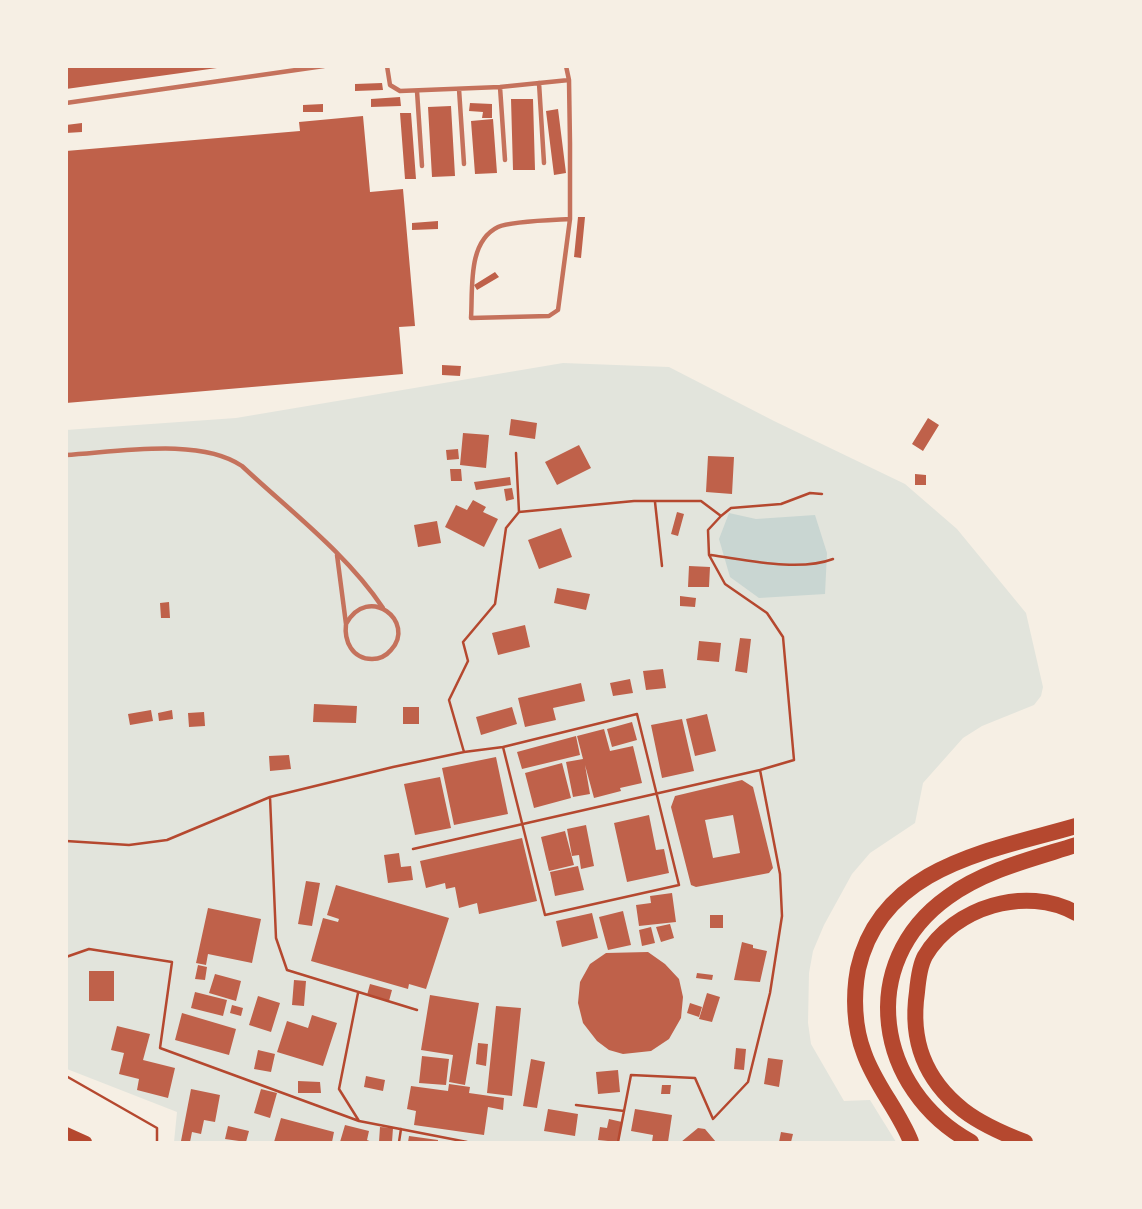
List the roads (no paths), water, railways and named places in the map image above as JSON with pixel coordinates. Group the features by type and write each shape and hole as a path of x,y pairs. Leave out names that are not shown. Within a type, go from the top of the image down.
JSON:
{"highway":[{"path":"911,1143 872,1072 857,1031 856,981 861,957 874,928 892,904 910,887 932,873 957,861 1076,825"},
{"path":"971,1143 943,1123 921,1101 893,1054 887,1012 893,972 911,934 947,897 981,878 1076,845"},
{"path":"1025,1143 999,1132 963,1110 926,1068 916,1039 914,1014 917,986 924,958 941,935 967,916 1001,903 1037,900 1066,907 1076,913"}],"main road":[{"path":"66,1133 86,1143"}],"lane":[{"path":"66,103 324,66"},
{"path":"387,66 390,85 400,91 500,87 569,80"},
{"path":"566,66 569,80 569,219 558,310 554,314 471,318 476,257 483,238 499,226 569,219"},
{"path":"539,83 544,163"},
{"path":"500,87 505,160"},
{"path":"459,89 464,164"},
{"path":"418,91 422,166"},
{"path":"66,455 166,449 200,450 220,454 242,466 337,554 395,619 398,635 396,643 385,656 376,659 358,655 347,642 337,554"},
{"path":"346,624 357,610 373,606 383,608"}]}
